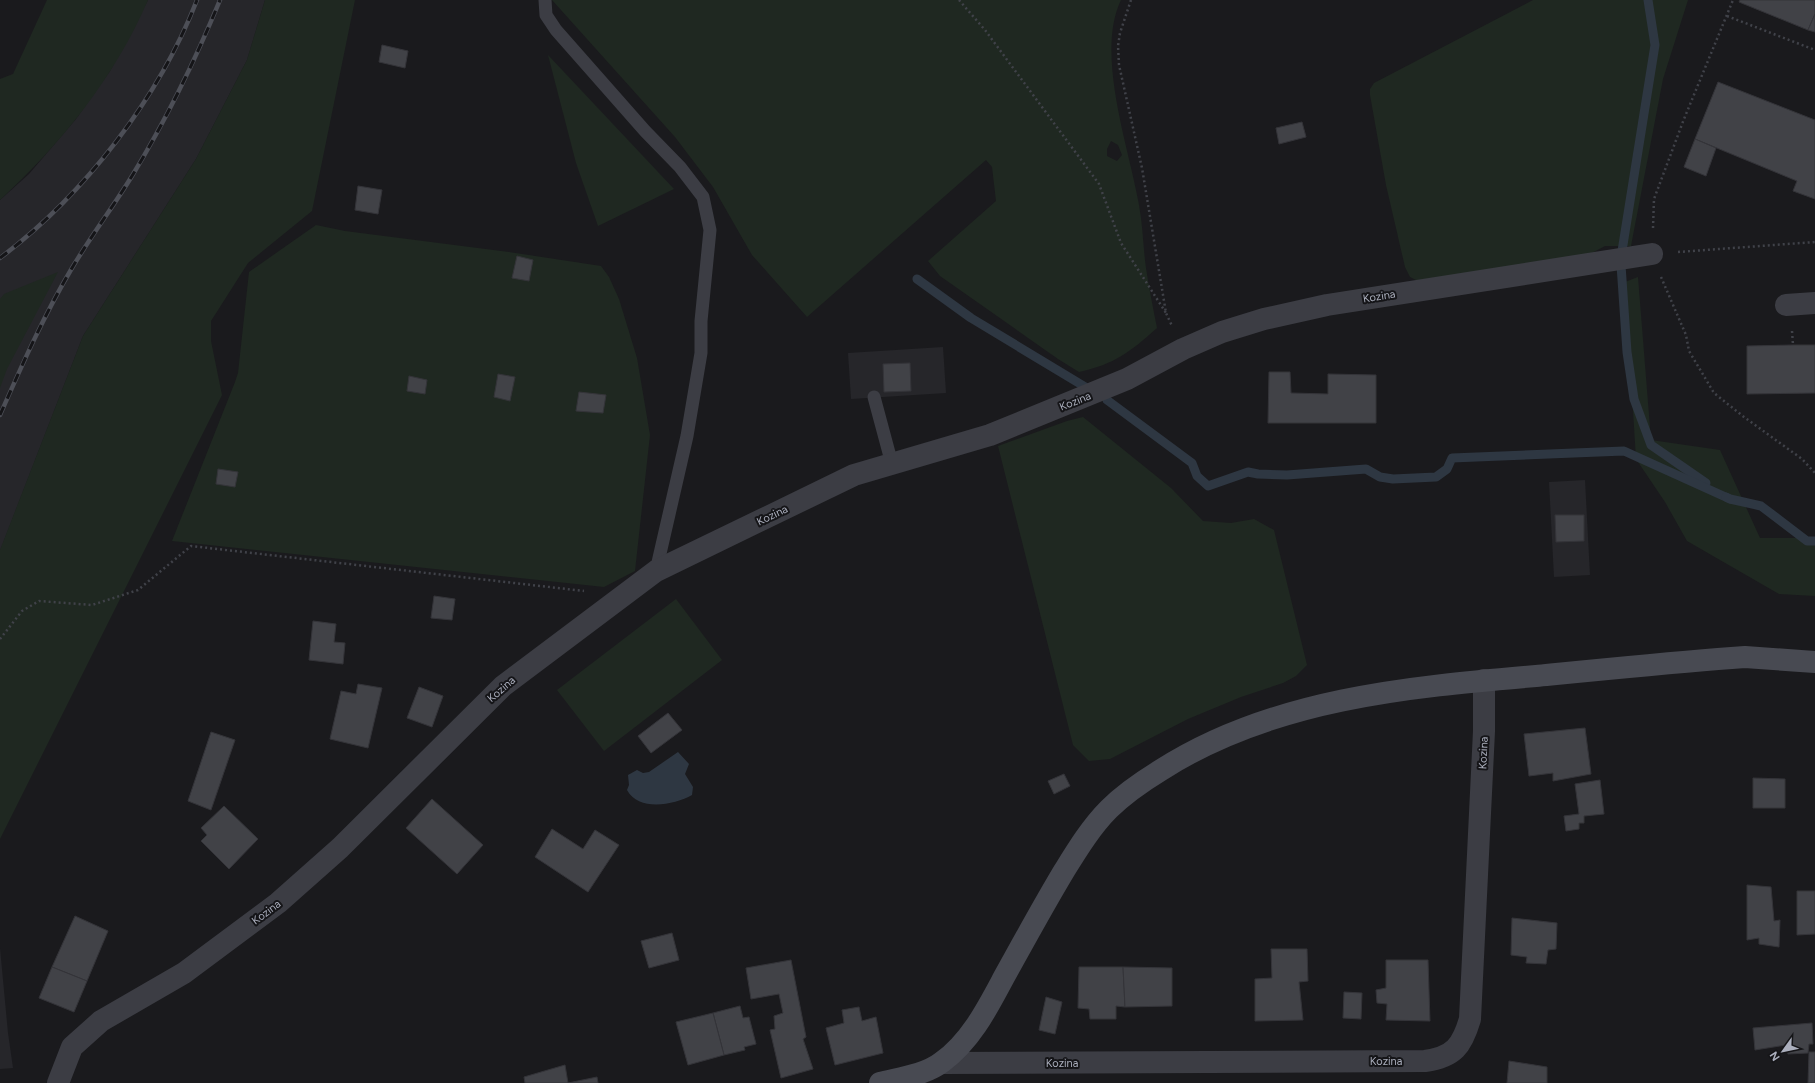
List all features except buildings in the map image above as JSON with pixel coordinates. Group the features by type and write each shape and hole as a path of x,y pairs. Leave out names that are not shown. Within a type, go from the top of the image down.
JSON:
{"main road":[{"name":"Kozina","path":"880,1083 918,1073 941,1063 962,1043 988,1007 1044,904 1081,843 1109,809 1144,781 1205,745 1236,731 1278,717 1362,696 1484,680 1745,657 1815,662"}],"street":[{"name":"Kozina","path":"58,1083 72,1047 101,1021 184,973 278,903 340,848 502,686 656,571 854,475 990,435 1127,380 1183,349 1222,332 1264,319 1327,304 1652,254"},
{"path":"1786,305 1815,303"},
{"name":"Kozina","path":"941,1063 1425,1061 1439,1059 1456,1049 1465,1036 1470,1019 1484,731 1484,680"}],"lane":[{"path":"545,0 546,15 556,30 645,131 680,167 703,198 710,230 701,321 701,353 687,436 656,571"},
{"path":"874,397 892,464"}],"path":[{"path":"959,0 985,30 1099,184 1121,243 1166,313 1183,349"},
{"path":"1131,0 1120,33 1118,46 1119,65 1142,168 1166,313"},
{"path":"1733,0 1684,119 1654,199 1652,254 1686,335 1689,351 1714,393 1802,459 1815,473"},
{"path":"1727,16 1815,50"},
{"path":"1652,254 1815,242"},
{"path":"1792,328 1793,345"},
{"path":"0,639 22,611 39,601 92,605 138,590 191,546 584,591"}],"shaded area":[{"path":"47,0 148,0 120,56 84,108 44,156 0,200 0,79 13,74"},
{"path":"148,0 265,0 247,60 196,159 83,336 0,551 0,200 29,174 76,119 110,71"},
{"path":"265,0 355,0 312,211 248,263 211,321 211,341 222,395 0,839 0,550 83,336 196,159 247,60"},
{"path":"552,0 1121,0 1114,22 1111,47 1116,101 1139,205 1146,268 1157,328 1121,356 1103,365 1079,372 1058,359 940,276 928,261 996,201 992,167 986,160 807,317 752,255 713,187 675,137","holes":["1111,141 1118,145 1122,155 1117,161 1107,156 1107,149"]},
{"path":"1533,0 1688,0 1663,79 1631,246 1605,246 1590,254 1420,282 1410,277 1405,267 1386,185 1370,89 1374,83"},
{"path":"548,55 674,189 598,226 576,163"},
{"path":"316,225 345,231 509,252 601,266 609,277 619,299 637,358 650,435 635,571 604,587 172,541 238,373 249,272"},
{"path":"58,272 7,369 0,388 0,299 4,294"},
{"path":"1638,277 1651,440 1720,450 1760,538 1815,538 1815,596 1779,594 1687,541 1665,502 1636,459 1625,282"},
{"path":"943,347 946,393 851,399 848,353"},
{"path":"1083,417 1171,488 1203,521 1231,523 1254,519 1274,530 1307,665 1296,676 1283,683 1241,697 1188,719 1110,759 1089,761 1073,745 998,446 1067,421"},
{"path":"1585,480 1590,575 1554,577 1549,482"},
{"path":"676,599 722,660 604,751 557,690"},
{"path":"0,948 8,1033 13,1068 0,1069"}],"water":[{"path":"678,752 689,764 685,774 693,787 692,795 685,799 667,804 648,804 632,797 627,790 629,785 628,775 637,770 643,773 649,772"}],"waterway":[{"path":"1622,251 1655,45 1648,0"},
{"path":"1621,265 1627,352 1634,399 1651,445 1706,483"},
{"path":"917,279 971,318 1087,388"},
{"path":"1107,400 1192,463 1197,476 1208,486 1248,472 1258,474 1287,475 1366,469 1380,477 1393,479 1436,477 1447,469 1452,458 1624,451 1730,499"},
{"path":"1726,497 1761,506 1807,541 1815,541"}],"railway":[{"path":"0,258 31,233 61,205 89,175 116,142 162,73 181,37 197,0"},
{"path":"0,415 52,304 79,256 145,155 168,112 190,68 220,0"}]}
